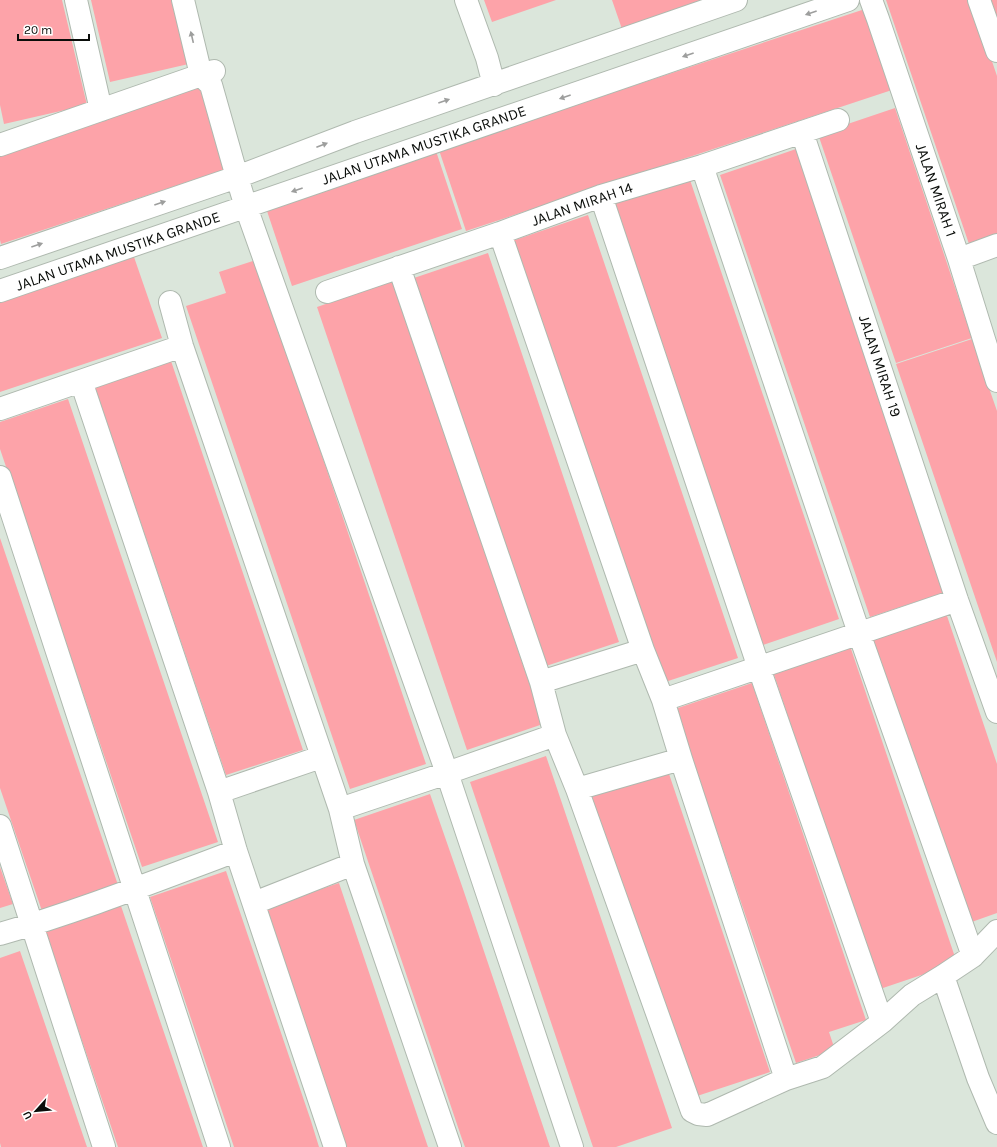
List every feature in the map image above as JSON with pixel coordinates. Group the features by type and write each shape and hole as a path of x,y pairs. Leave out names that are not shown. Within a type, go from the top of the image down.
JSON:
{"street":[{"path":"76,0 101,110"},
{"path":"183,0 209,77 246,207 447,773 572,1147"},
{"path":"199,0 209,77"},
{"path":"466,0 487,58 494,85"},
{"path":"0,258 237,177 355,132 736,0"},
{"name":"JALAN UTAMA MUSTIKA GRANDE","path":"0,291 848,0"},
{"name":"JALAN MIRAH 1","path":"871,0 959,259 997,381"},
{"path":"979,0 997,51"},
{"path":"0,145 101,110 209,77"},
{"name":"JALAN MIRAH 14","path":"327,292 500,233 601,196 702,166 838,120"},
{"name":"JALAN MIRAH 19","path":"802,132 957,600 997,712"},
{"path":"702,166 859,632 973,956"},
{"path":"601,196 759,668 882,1022"},
{"path":"500,233 643,650 663,700 786,1079"},
{"path":"959,259 997,245"},
{"path":"399,267 541,682 556,735 577,789 692,1110 698,1114 707,1115 786,1079 823,1067 882,1022 912,995 944,976 973,956 997,931"},
{"path":"170,302 182,346 340,809 353,864 450,1147"},
{"path":"0,408 182,346"},
{"path":"81,380 219,792 236,851 335,1147"},
{"path":"0,477 219,1147"},
{"path":"663,700 759,668 859,632 957,600"},
{"path":"541,682 643,650"},
{"path":"340,809 556,735"},
{"path":"219,792 321,757"},
{"path":"577,789 681,759"},
{"path":"0,826 104,1147"},
{"path":"0,934 135,889 236,851"},
{"path":"254,903 353,864"},
{"path":"944,976 978,1078 997,1123"}],"building":[{"path":"0,0 62,0 87,105 4,124 0,105"},
{"path":"91,0 178,0 193,63 110,82"},
{"path":"484,0 556,0 492,22"},
{"path":"612,0 708,0 622,29"},
{"path":"886,0 971,0 997,76 997,234 969,244"},
{"path":"988,0 997,0 997,24"},
{"path":"868,8 895,89 466,231 439,150"},
{"path":"202,86 229,168 1,244 0,154"},
{"path":"895,108 972,338 896,363 818,134"},
{"path":"435,148 462,229 292,286 265,205"},
{"path":"796,149 946,592 870,617 720,175"},
{"path":"689,177 839,619 763,645 612,202"},
{"path":"588,215 738,658 662,683 512,241"},
{"path":"488,253 619,642 543,667 411,279"},
{"path":"134,257 162,338 0,392 0,302"},
{"path":"256,260 426,764 350,789 186,306 226,293 219,272"},
{"path":"393,281 543,724 467,750 317,307"},
{"path":"972,339 997,411 997,662 896,364"},
{"path":"171,361 303,750 226,775 95,387"},
{"path":"68,399 218,842 142,867 0,449 0,422"},
{"path":"0,538 118,885 42,911 0,788"},
{"path":"946,613 997,764 997,913 966,924 870,638"},
{"path":"849,643 957,963 880,989 772,669"},
{"path":"752,683 866,1020 829,1032 835,1050 796,1063 675,709"},
{"path":"546,756 672,1128 616,1147 593,1147 470,782"},
{"path":"667,768 770,1072 694,1097 591,794"},
{"path":"430,794 550,1147 465,1147 462,1139 354,820"},
{"path":"0,867 13,904 0,908"},
{"path":"226,871 319,1147 234,1147 150,897"},
{"path":"339,883 428,1147 343,1147 262,909"},
{"path":"121,906 203,1147 118,1147 45,931"},
{"path":"20,951 87,1147 1,1147 0,958"}]}
